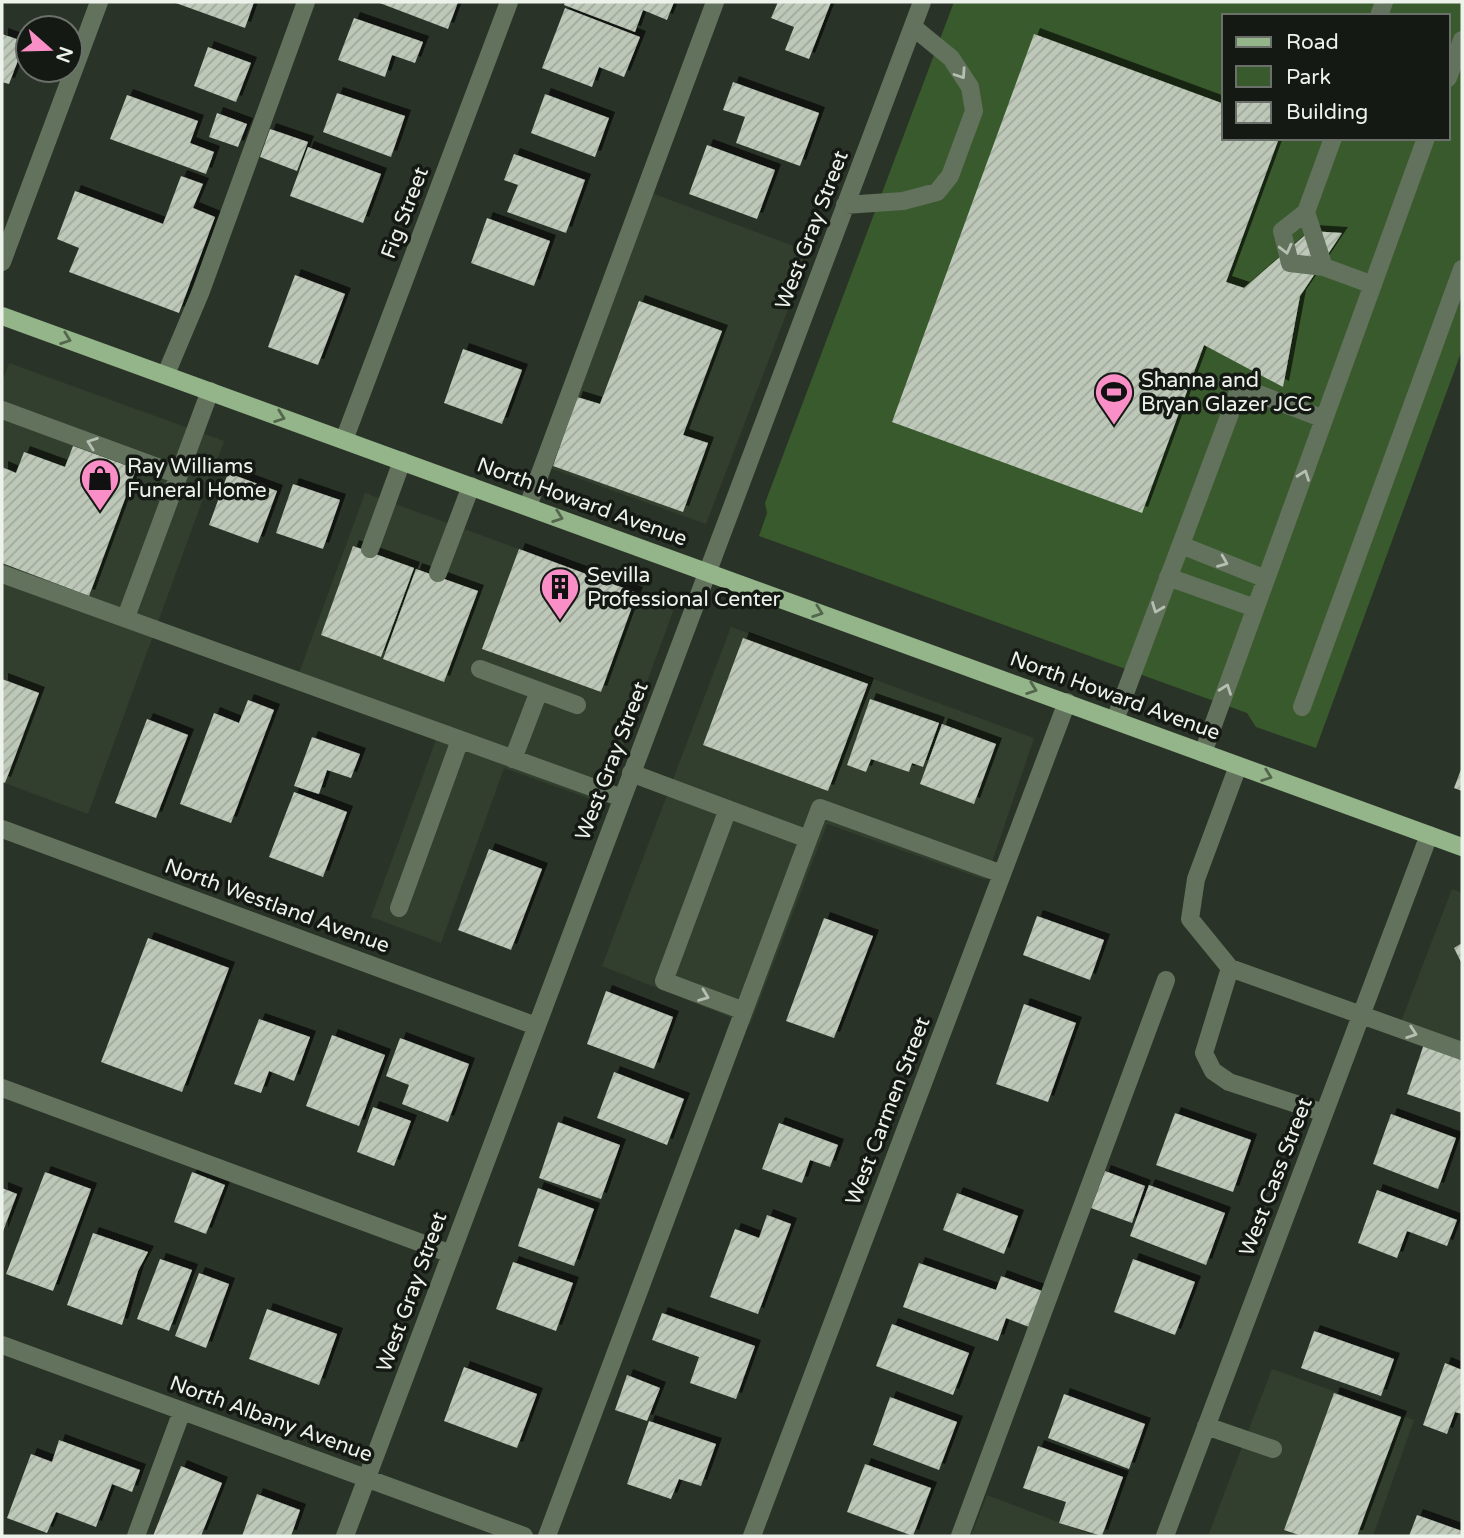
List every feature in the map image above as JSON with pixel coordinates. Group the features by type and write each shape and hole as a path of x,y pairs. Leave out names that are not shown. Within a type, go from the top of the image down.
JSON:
{"main road":[{"name":"North Howard Avenue","path":"2,316 1462,847"}],"street":[{"path":"2,262 99,2"},
{"path":"166,374 201,291 306,2"},
{"name":"Fig Street","path":"344,440 509,2"},
{"path":"528,506 715,2"},
{"name":"West Gray Street","path":"345,1536 922,2"},
{"path":"845,205 903,201 937,192 950,176 974,111 970,87 951,58 913,27"},
{"path":"1450,73 1462,40"},
{"path":"1332,140 1306,212 1282,231 1290,263 1324,267 1373,285"},
{"path":"1203,753 1425,140"},
{"path":"1306,212 1324,267"},
{"path":"1303,707 1462,269"},
{"path":"1115,720 1240,387 1324,419"},
{"path":"126,617 210,391"},
{"path":"2,410 179,475"},
{"path":"370,549 402,461"},
{"path":"438,573 471,486"},
{"path":"1181,545 1266,579"},
{"path":"2,574 622,798"},
{"path":"1168,577 1255,608"},
{"path":"480,669 577,705"},
{"path":"513,759 539,691"},
{"name":"West Carmen Street","path":"752,1536 1067,702"},
{"path":"399,908 460,740"},
{"path":"1238,766 1196,879 1190,919 1230,968 1462,1051"},
{"path":"631,774 808,839"},
{"path":"547,1536 820,808 1002,874"},
{"path":"728,809 664,981 744,1011"},
{"name":"North Westland Avenue","path":"2,829 536,1026"},
{"name":"West Cass Street","path":"1165,1536 1429,835"},
{"path":"1230,968 1205,1053 1213,1071 1229,1082 1324,1113"},
{"path":"960,1536 1167,980"},
{"path":"2,1088 451,1254"},
{"name":"North Albany Avenue","path":"3,1348 524,1536"},
{"path":"136,1536 182,1411"},
{"path":"1206,1426 1273,1449"}],"shaded area":[{"path":"638,188 810,252 706,524 536,463"},
{"name":"Ray Williams Funeral Home","path":"9,363 224,441 88,814 2,782 2,382"},
{"path":"365,493 675,606 602,803 504,768 441,943 371,917 437,737 295,684"},
{"path":"731,627 1034,738 986,880 827,824 750,1025 602,966"},
{"path":"1452,889 1462,893 1462,1056 1397,1032"},
{"path":"1272,1369 1414,1420 1373,1536 1208,1536"},
{"path":"987,1495 1095,1536 971,1536"}],"green space":[{"name":"Shanna and Bryan Glazer JCC","path":"954,2 1462,2 1462,350 1316,748 1256,727 1247,713 759,536 767,513 765,503"}],"building":[{"path":"173,2 254,2 245,28"},
{"path":"377,2 458,2 448,29"},
{"path":"565,2 674,2 667,20 643,10 635,32 564,5"},
{"path":"778,2 831,2 809,59 785,50 794,27 771,18"},
{"path":"565,8 640,37 624,77 599,67 592,87 542,68"},
{"path":"354,18 423,42 415,63 392,55 385,77 338,60"},
{"path":"2,34 14,38 14,71 9,84 2,82"},
{"path":"1034,34 1222,103 1222,140 1278,140 1226,282 1244,288 1310,231 1342,233 1300,296 1283,387 1204,345 1142,513 892,422"},
{"path":"208,47 251,63 236,102 194,86"},
{"path":"733,82 819,113 800,166 736,143 745,117 723,110"},
{"path":"337,93 405,116 391,157 323,132"},
{"path":"545,94 609,118 595,157 531,133"},
{"path":"127,95 198,121 190,143 214,152 206,174 110,139"},
{"path":"217,113 247,124 238,147 209,137"},
{"path":"270,129 308,142 297,171 260,157"},
{"path":"707,145 775,170 757,219 689,194"},
{"path":"308,147 381,174 363,223 290,196"},
{"path":"514,154 585,180 566,233 507,212 518,185 504,180"},
{"path":"181,176 203,184 193,208 215,217 179,313 69,272 79,248 57,239 75,191 163,224"},
{"path":"487,218 550,241 534,286 471,263"},
{"path":"295,275 345,294 318,365 268,347"},
{"path":"639,301 722,331 683,435 708,443 683,512 553,466 577,397 600,404"},
{"path":"463,349 522,370 502,424 444,403"},
{"path":"73,446 136,469 89,596 2,563 2,467 16,473 24,452 65,467"},
{"path":"228,473 277,491 258,543 209,525"},
{"path":"293,484 340,500 323,549 276,533"},
{"path":"353,546 414,568 381,657 321,635"},
{"name":"Sevilla Professional Center","path":"519,549 637,593 601,692 482,649"},
{"path":"416,569 478,591 444,682 383,659"},
{"path":"743,638 868,684 828,791 703,745"},
{"path":"2,679 39,693 5,783 2,782"},
{"path":"870,699 939,723 923,767 912,763 909,772 871,759 866,772 847,765"},
{"path":"248,700 274,710 231,823 180,804 214,713 239,723"},
{"path":"147,719 188,735 156,818 115,803"},
{"path":"942,724 996,744 974,804 920,784"},
{"path":"312,737 360,754 351,778 327,770 319,794 294,786"},
{"path":"1462,767 1462,791 1454,788"},
{"path":"294,792 347,812 323,877 269,857"},
{"path":"489,849 542,869 511,950 458,930"},
{"path":"1037,916 1104,940 1090,980 1023,955"},
{"path":"824,918 873,936 834,1038 786,1021"},
{"path":"148,938 229,968 182,1092 101,1062"},
{"path":"1462,943 1462,964 1454,948"},
{"path":"606,991 673,1017 654,1069 587,1044"},
{"path":"1024,1004 1076,1023 1048,1102 996,1084"},
{"path":"259,1019 310,1037 294,1081 269,1071 261,1093 234,1084"},
{"path":"332,1035 385,1055 359,1126 306,1106"},
{"path":"400,1038 469,1064 448,1122 402,1104 409,1085 386,1076"},
{"path":"1424,1044 1462,1057 1462,1113 1407,1094"},
{"path":"614,1072 684,1099 667,1145 597,1118"},
{"path":"373,1107 411,1121 394,1166 357,1152"},
{"path":"1175,1113 1251,1140 1233,1192 1156,1165"},
{"path":"1391,1114 1456,1138 1438,1189 1373,1164"},
{"path":"558,1122 620,1145 601,1199 539,1178"},
{"path":"779,1123 838,1145 830,1167 810,1160 802,1183 762,1169"},
{"path":"1105,1171 1145,1186 1132,1223 1091,1208"},
{"path":"45,1172 91,1189 53,1291 6,1274"},
{"path":"192,1172 225,1185 206,1234 174,1222"},
{"path":"1149,1185 1225,1213 1206,1265 1130,1236"},
{"path":"2,1188 17,1194 2,1234"},
{"path":"538,1188 594,1209 574,1266 518,1246"},
{"path":"1377,1190 1457,1220 1447,1246 1407,1231 1397,1258 1358,1243"},
{"path":"957,1193 1018,1216 1004,1254 943,1230"},
{"path":"767,1215 791,1224 758,1314 710,1297 735,1229 759,1238"},
{"path":"93,1233 148,1252 138,1271 122,1325 67,1305"},
{"path":"160,1259 192,1270 169,1331 137,1319"},
{"path":"1133,1259 1195,1282 1175,1335 1114,1312"},
{"path":"513,1262 573,1283 556,1331 496,1309"},
{"path":"919,1263 996,1290 1001,1276 1042,1291 1029,1327 1006,1318 998,1341 903,1307"},
{"path":"199,1273 229,1284 206,1348 175,1336"},
{"path":"267,1309 337,1334 319,1385 249,1359"},
{"path":"662,1313 755,1346 736,1399 690,1383 699,1357 652,1340"},
{"path":"892,1324 969,1353 953,1395 876,1366"},
{"path":"1314,1331 1394,1359 1381,1396 1301,1368"},
{"path":"1445,1363 1462,1370 1462,1414 1455,1412 1447,1434 1423,1425"},
{"path":"464,1367 537,1394 517,1448 444,1421"},
{"path":"627,1375 660,1388 647,1421 615,1410"},
{"path":"1334,1393 1401,1417 1357,1536 1302,1536 1284,1530"},
{"path":"1064,1394 1145,1424 1129,1469 1048,1438"},
{"path":"890,1397 957,1422 939,1470 873,1445"},
{"path":"649,1421 716,1444 701,1486 679,1479 671,1499 627,1484"},
{"path":"59,1440 140,1470 132,1492 112,1484 96,1527 56,1512 47,1533 7,1518 31,1454 52,1462"},
{"path":"1038,1446 1123,1477 1102,1536 1059,1523 1066,1502 1023,1488"},
{"path":"865,1464 931,1488 913,1536 847,1512"},
{"path":"181,1466 222,1483 201,1536 153,1536"},
{"path":"257,1494 300,1510 291,1536 242,1536"},
{"path":"1417,1515 1462,1531 1462,1536 1409,1536"}],"place":[{"name":"Shanna and Bryan Glazer JCC","path":"1114,426"},
{"name":"Ray Williams Funeral Home","path":"100,512"},
{"name":"Sevilla Professional Center","path":"560,621"}]}
